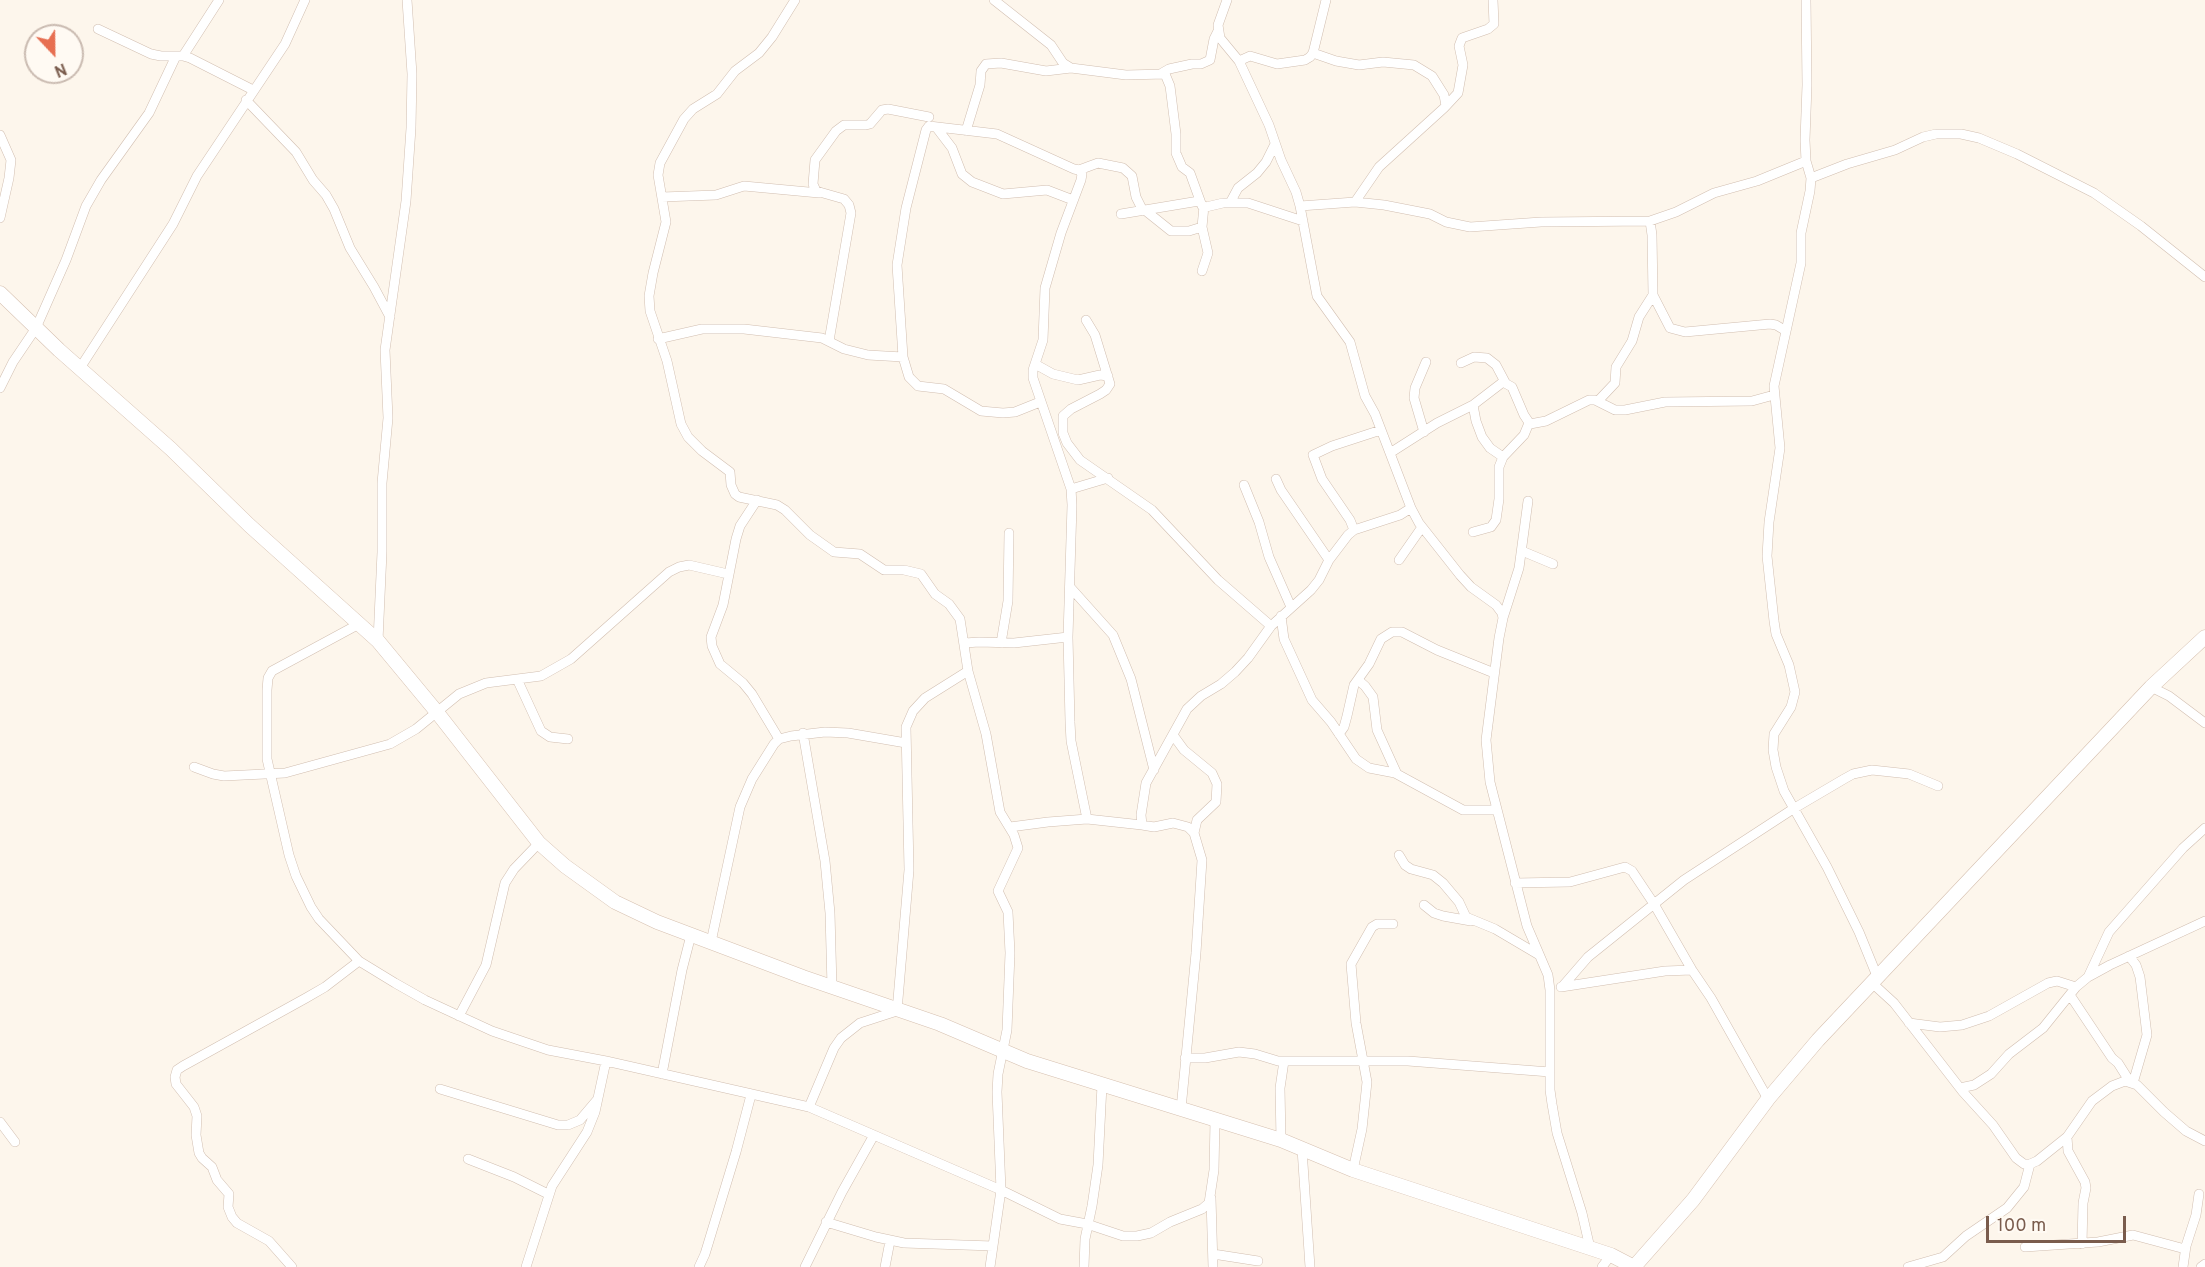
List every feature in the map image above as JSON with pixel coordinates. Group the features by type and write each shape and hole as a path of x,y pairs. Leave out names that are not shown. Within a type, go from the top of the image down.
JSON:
{"street":[{"path":"0,388 13,362 36,328 86,206 101,180 149,113 180,56 219,0"},
{"path":"80,368 173,224 197,176 285,44 305,0"},
{"path":"378,641 382,483 388,418 385,350 406,201 411,128 412,74 407,0"},
{"path":"795,0 759,53 735,71 717,94 684,119 660,163 658,175 666,222 653,273 649,296 650,311 658,339 668,361 681,424 688,437 712,460 730,472 731,485 735,494 739,497 777,505 810,535 834,552 860,554 885,570 904,570 921,574 935,594 957,613 962,624 968,671 986,734 1000,812 1010,827 1018,848 998,891 1008,912 1010,952 1008,1013 997,1092 1001,1190 990,1267"},
{"path":"994,0 1051,45 1064,63 1071,68"},
{"path":"966,131 980,85 981,70 986,64 1001,63 1046,71 1071,68 1126,75 1162,73 1169,69 1202,64 1210,60 1214,39 1227,0"},
{"path":"1239,61 1250,56 1277,64 1305,60 1313,53 1326,0"},
{"path":"1355,202 1379,167 1458,93 1463,64 1459,46 1462,38 1488,29 1494,24 1493,0"},
{"path":"1806,0 1805,140 1806,161 1811,178 1801,233 1801,263 1774,395 1780,448 1769,522 1767,556 1776,634 1789,665 1795,692 1791,707 1774,734 1773,750 1776,767 1793,809 1827,867 1859,932 1874,979 1960,1088 1993,1125 2019,1161 2030,1164"},
{"path":"98,29 151,54 180,56 253,90"},
{"path":"1218,32 1220,38 1239,61 1269,125 1300,206 1317,296 1350,342 1365,396 1381,430 1411,508 1422,528 1471,587 1496,605 1503,618"},
{"path":"1313,53 1336,61 1359,65 1391,62 1414,65 1432,76 1444,95 1446,106"},
{"path":"1162,73 1168,78 1170,86 1178,160 1182,167 1190,173 1202,204 1202,226 1208,253 1202,271"},
{"path":"246,100 296,152 313,180 331,202 345,240 390,317"},
{"path":"822,194 816,191 813,184 815,160 840,127 849,124 870,124 882,111 888,109 929,117"},
{"path":"1040,402 1015,412 981,411 944,389 918,386 909,377 903,357 897,265 900,240 924,134 929,126 997,134 1067,167 1079,170 1098,163 1124,168 1132,176 1136,197 1145,211 1171,231 1189,231 1202,226"},
{"path":"936,127 952,148 962,174 972,183 1003,194 1047,190 1073,200"},
{"path":"1811,178 1846,164 1895,150 1923,137 1936,134 1961,134 1979,138 2018,154 2094,193 2141,226 2205,277"},
{"path":"0,135 11,160 0,218"},
{"path":"1230,203 1238,188 1257,173 1266,162 1275,144"},
{"path":"1300,206 1355,202 1414,210 1430,214 1446,222 1470,227 1563,221 1650,221 1676,212 1714,193 1757,181 1806,161"},
{"path":"1079,170 1082,174 1081,180 1060,233 1045,288 1043,340 1033,378 1071,489 1068,637 1071,741 1087,819"},
{"path":"662,197 717,195 749,186 822,194 847,201 851,213 829,341"},
{"path":"1121,214 1202,204 1230,203 1248,204 1303,221"},
{"path":"1650,221 1653,295 1670,328 1675,331 1695,332 1770,324 1786,331"},
{"path":"0,293 249,525 378,641 539,843 565,866 615,902 691,935 897,1011 948,1027 1027,1061 1281,1140 1353,1170 1611,1255 1634,1267 1693,1200 1768,1099 1818,1040 2151,687 2205,637"},
{"path":"1598,401 1615,383 1615,370 1632,341 1639,317 1653,295"},
{"path":"1086,320 1095,335 1110,384 1106,390 1071,409 1063,416 1063,433 1073,452 1088,466 1152,510 1218,580 1271,626"},
{"path":"658,339 717,327 810,336 829,341 844,350 868,355 903,357"},
{"path":"1461,363 1474,357 1487,358 1496,365 1505,382 1512,387 1529,423"},
{"path":"1424,432 1414,398 1415,388 1426,362"},
{"path":"1035,364 1053,374 1072,379 1083,380 1097,375 1108,376"},
{"path":"1390,453 1437,423 1473,405 1500,383 1505,382"},
{"path":"1529,423 1537,424 1546,421 1589,400 1598,401 1615,410 1626,410 1665,402 1752,401 1774,395"},
{"path":"1473,405 1482,437 1490,448 1503,457"},
{"path":"1473,532 1491,527 1496,520 1499,499 1499,466 1503,457 1519,441 1529,423"},
{"path":"1354,530 1345,512 1322,479 1313,455 1332,446 1381,430"},
{"path":"1071,489 1108,478"},
{"path":"1276,479 1281,490 1329,560"},
{"path":"1244,485 1259,522 1269,556 1291,607"},
{"path":"757,500 740,526 720,616 711,637 715,656 727,671 743,683 752,694 779,739"},
{"path":"1528,501 1522,551 1503,618 1486,740 1490,782 1515,883 1527,926 1548,975 1550,1090 1557,1133 1582,1213 1590,1248"},
{"path":"1142,825 1144,790 1183,715 1193,702 1221,684 1248,658 1271,626 1319,580 1329,560 1354,530 1400,515 1411,508"},
{"path":"1399,560 1422,528"},
{"path":"1001,643 1008,601 1010,533"},
{"path":"1522,551 1553,564"},
{"path":"194,767 224,776 270,775 298,771 390,744 416,729 459,694 477,685 541,676 571,659 669,572 689,565 728,574"},
{"path":"1070,587 1106,624 1113,635 1131,679 1154,770"},
{"path":"1281,616 1284,639 1312,700 1362,764 1397,774 1463,810 1496,810"},
{"path":"359,624 279,666 268,678 267,738 270,775 290,855 305,896 318,919 359,961 405,989 492,1031 548,1050 809,1107 1001,1190 1060,1219 1087,1224 1123,1236 1144,1235 1202,1209 1212,1198"},
{"path":"1339,734 1344,727 1351,693 1381,639 1392,632 1410,635 1437,650 1494,673"},
{"path":"965,643 1024,643 1068,637"},
{"path":"897,1011 909,870 906,727 913,711 925,698 968,671"},
{"path":"517,679 541,731 550,737 567,739"},
{"path":"1358,680 1372,697 1377,730 1397,774"},
{"path":"2151,687 2169,696 2205,723"},
{"path":"803,733 825,861 830,913 832,987"},
{"path":"711,942 740,807 761,763 779,739 803,733 848,734 906,743"},
{"path":"1173,735 1184,750 1212,773 1217,784 1216,802 1197,820 1194,833"},
{"path":"1562,987 1588,957 1684,879 1793,809 1853,774 1872,770 1909,774 1938,786"},
{"path":"1010,827 1087,819 1154,827 1178,824 1188,827 1194,833 1202,860 1201,885 1181,1109"},
{"path":"2088,977 2109,932 2183,848 2205,828"},
{"path":"459,1016 486,965 505,883 514,868 539,843"},
{"path":"1399,855 1405,866 1433,875 1443,883 1471,921"},
{"path":"1515,883 1570,882 1624,867 1632,871 1711,998 1768,1099"},
{"path":"1424,905 1434,913 1495,929 1539,955"},
{"path":"1960,1088 1974,1085 1990,1074 2009,1054 2043,1028 2073,991 2088,977 2205,921"},
{"path":"1353,1170 1367,1082 1356,1023 1352,964 1372,927 1381,923 1393,924"},
{"path":"662,1074 691,935"},
{"path":"2129,956 2136,965 2140,977 2147,1035 2132,1082"},
{"path":"292,1267 269,1241 237,1223 232,1217 228,1208 229,1194 217,1180 212,1167 199,1153 196,1135 197,1116 194,1107 176,1084 175,1077 177,1070 183,1066 325,987 359,961"},
{"path":"1550,990 1678,969 1692,970"},
{"path":"1910,1023 1940,1027 1962,1025 1989,1016 2048,983 2057,981 2073,991 2112,1058 2132,1082 2186,1131 2205,1141"},
{"path":"809,1107 834,1048 841,1038 860,1023 897,1011"},
{"path":"1185,1058 1239,1053 1284,1061 1408,1061 1550,1072"},
{"path":"526,1267 548,1194 587,1132 600,1095 606,1061"},
{"path":"1281,1140 1280,1088 1284,1061"},
{"path":"1908,1267 1943,1257 1966,1236 2007,1208 2024,1187 2030,1164 2067,1137 2092,1101 2112,1086 2121,1082 2132,1082"},
{"path":"1084,1267 1087,1224 1096,1183 1102,1085"},
{"path":"440,1089 558,1125 568,1125 580,1120 600,1095"},
{"path":"699,1267 736,1152 751,1095"},
{"path":"1213,1267 1212,1198 1215,1120"},
{"path":"0,1122 15,1142"},
{"path":"805,1267 826,1222 874,1135"},
{"path":"2067,1137 2068,1151 2086,1188 2083,1203 2082,1244"},
{"path":"1302,1149 1310,1267"},
{"path":"468,1159 514,1177 548,1194"},
{"path":"2183,1267 2185,1249 2196,1215 2199,1194"},
{"path":"826,1222 890,1241 993,1246"},
{"path":"2025,1246 2082,1244 2133,1235 2185,1249"},
{"path":"885,1267 890,1241"},
{"path":"1213,1254 1258,1262"},
{"path":"1602,1267 1611,1255"},
{"path":"2201,1267 2205,1264"}]}
